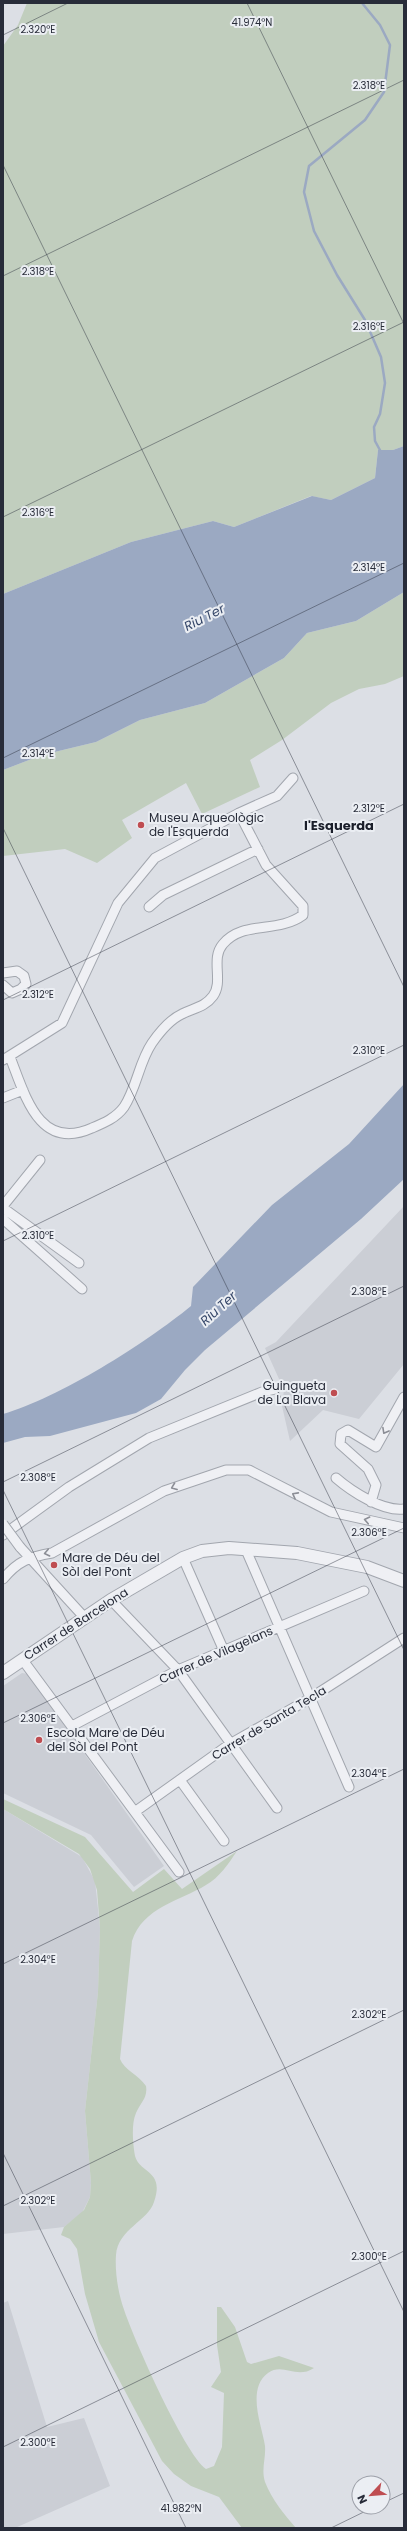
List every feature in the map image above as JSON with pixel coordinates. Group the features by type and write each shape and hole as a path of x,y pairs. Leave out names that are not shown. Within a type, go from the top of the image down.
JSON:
{"street":[{"path":"239,813 266,865 303,906 303,915 286,925 240,931 229,938 222,945 217,956 218,984 214,995 197,1008 181,1014 162,1030 151,1044 134,1090 123,1108 112,1118 77,1134 62,1134 47,1129 38,1117 7,1058 62,1023 118,903 155,858 239,813 276,796 293,778"},
{"path":"149,907 163,895 258,849"},
{"path":"3,973 17,971 24,976 26,984 21,990 12,993 3,985"},
{"path":"3,1098 23,1090"},
{"path":"40,1160 3,1207 79,1263"},
{"path":"3,1220 82,1289"},
{"path":"3,1535 69,1488 149,1438 275,1388"},
{"path":"371,1502 376,1484 368,1469 340,1444 341,1434 348,1430 376,1447 404,1397"},
{"path":"3,1578 15,1565 29,1558 52,1553 164,1491 226,1470 249,1470 331,1512 404,1528"},
{"path":"336,1478 351,1491 371,1502 404,1509"},
{"path":"3,1524 29,1558 84,1617"},
{"name":"Carrer de Barcelona","path":"3,1673 111,1600 183,1558 209,1550 229,1548 297,1553 367,1566 404,1581"},
{"path":"246,1550 349,1787"},
{"path":"183,1558 224,1651"},
{"name":"Carrer de Vilagelans","path":"72,1726 178,1670 364,1591"},
{"path":"111,1600 178,1670 277,1808"},
{"name":"Carrer de Santa Tecla","path":"136,1811 230,1744 310,1699 404,1638"},
{"path":"22,1659 136,1811 179,1872"},
{"path":"180,1780 224,1841"}],"shaded area":[{"path":"404,1206 404,1364 359,1419 323,1410 290,1441 282,1406 284,1390 265,1348 276,1342"},
{"name":"Escola Mare de Déu del Sòl del Pont","path":"22,1673 28,1674 164,1866 134,1887 91,1835 3,1793 3,1686"},
{"path":"3,1809 82,1857 95,1881 100,1928 98,1992 85,2111 91,2183 90,2197 82,2213 64,2227 3,2234"},
{"path":"8,2301 47,2427 84,2418 110,2486 15,2528 3,2528 3,2303"}],"green space":[{"path":"27,3 404,3 404,446 393,450 378,450 375,478 331,500 311,496 234,527 213,521 131,542 3,594 3,46 18,25"},
{"path":"404,592 404,676 385,684 359,689 331,703 282,740 250,760 260,787 202,814 186,783 122,820 132,838 97,863 65,849 3,856 3,770 42,755 96,742 140,720 205,703 284,658 307,633 356,621"},
{"path":"3,1799 85,1837 133,1892 164,1869 182,1889 237,1851 223,1870 211,1882 196,1891 163,1906 153,1913 137,1929 132,1941 120,2059 122,2063 146,2086 145,2097 134,2118 133,2134 135,2156 138,2162 154,2178 157,2192 151,2209 122,2238 116,2255 116,2271 121,2300 145,2362 185,2441 206,2469 214,2466 222,2447 224,2393 211,2387 221,2372 217,2345 217,2307 221,2307 235,2327 247,2362 251,2364 279,2356 314,2368 301,2372 279,2369 274,2370 268,2373 261,2380 258,2388 257,2408 265,2446 263,2473 265,2482 275,2501 296,2528 242,2528 219,2497 191,2486 174,2474 162,2461 99,2342 85,2294 77,2249 70,2239 61,2235 64,2227 84,2210 90,2197 91,2183 85,2111 98,1992 100,1928 97,1890 90,1869 79,1854 3,1809"}],"water":[{"name":"Riu Ter","path":"404,446 404,592 356,621 307,633 284,658 205,703 140,720 96,742 42,755 3,770 3,594 131,542 213,521 234,527 312,496 331,500 375,478 378,450 393,450"},
{"name":"Riu Ter","path":"404,1084 404,1179 361,1219 205,1350 185,1370 161,1399 136,1413 50,1436 25,1437 3,1443 3,1414 50,1396 75,1383 127,1352 191,1306 193,1287 272,1205 349,1144"}],"waterway":[{"path":"362,3 380,25 390,45 384,92 365,120 309,166 304,192 314,231 337,275 365,320 381,357 385,383 380,414 374,427 375,441 381,452"}],"place":[{"name":"Museu Arqueològic de l'Esquerda","path":"141,825"},
{"name":"Guingueta de La Blava","path":"334,1393"},
{"name":"Mare de Déu del Sòl del Pont","path":"54,1565"},
{"name":"Escola Mare de Déu del Sòl del Pont","path":"39,1740"}],"district":[{"name":"l'Esquerda","path":"339,825"}]}
